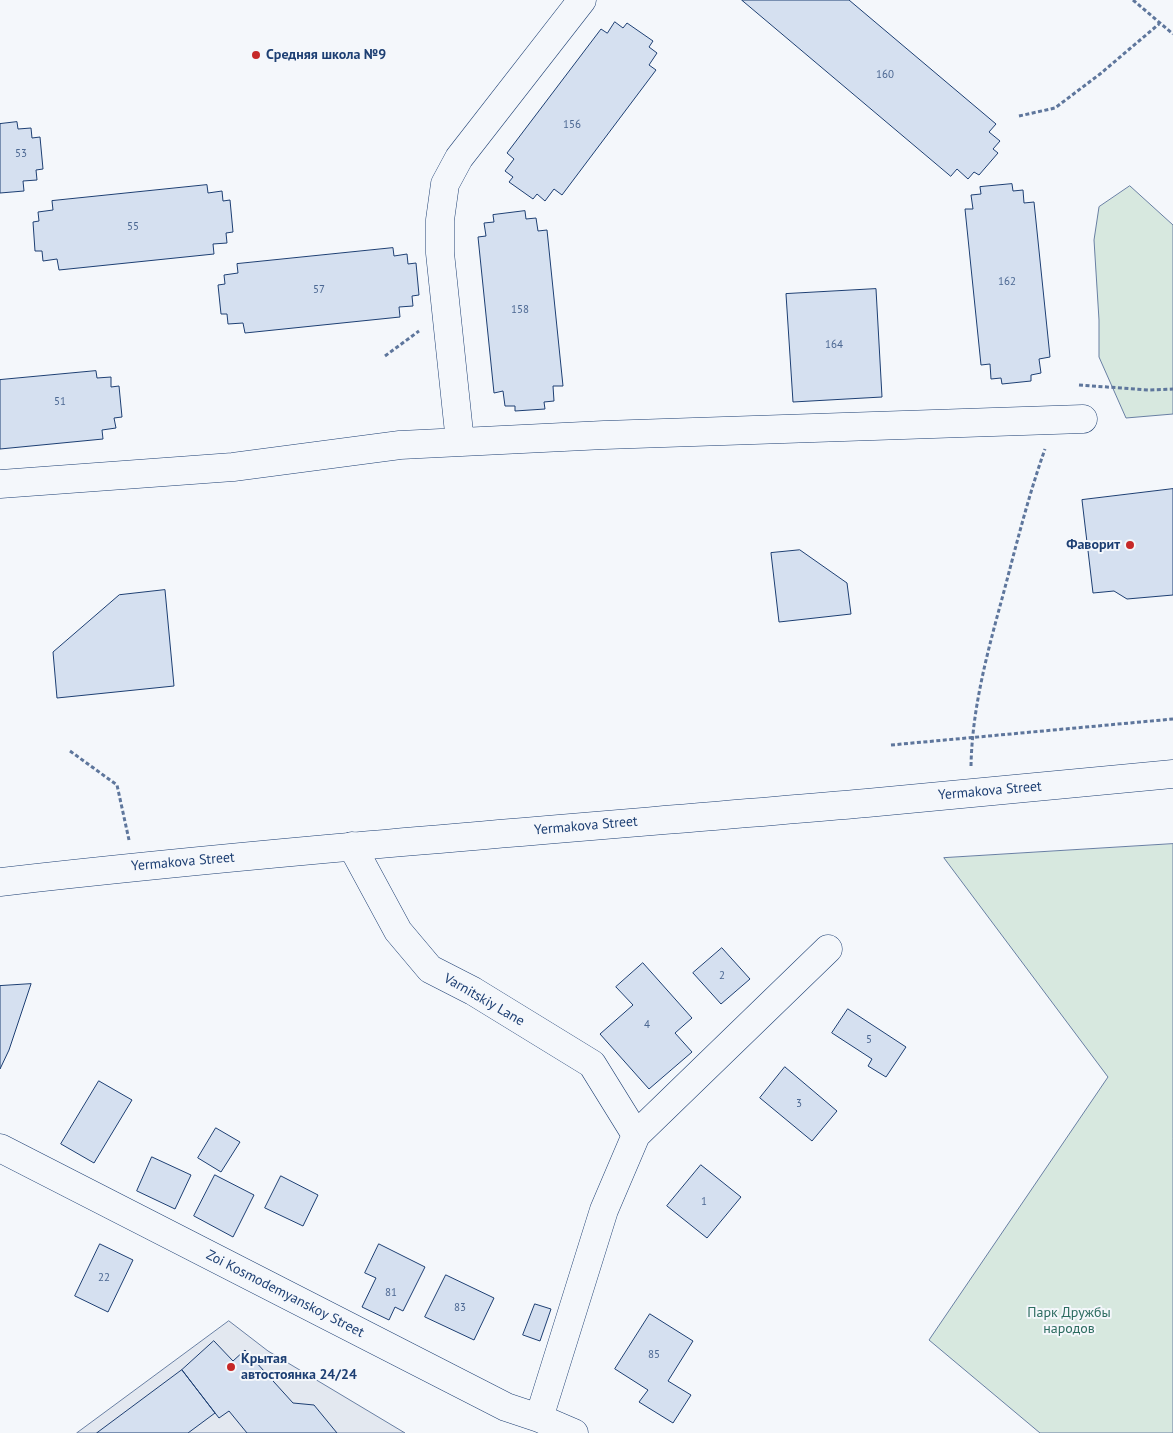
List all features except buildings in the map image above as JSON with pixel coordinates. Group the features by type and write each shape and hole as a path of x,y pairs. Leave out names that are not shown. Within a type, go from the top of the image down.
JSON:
{"street":[{"path":"460,442 440,253 440,220 445,184 459,158 582,0"},
{"path":"0,484 233,467 400,445 703,431 1083,419"},
{"name":"Yermakova Street","path":"0,882 134,866 1173,774"},
{"name":"Varnitskiy Lane","path":"352,846 398,931 430,969 473,991 592,1064 636,1135"},
{"path":"539,1418 604,1210 636,1135 828,949"},
{"name":"Zoi Kosmodemyanskoy Street","path":"0,1148 506,1407 539,1418 574,1433"}],"path":[{"path":"1134,0 1173,34"},
{"path":"1019,116 1055,108 1100,74 1160,24"},
{"path":"385,356 446,311"},
{"path":"1079,385 1149,390 1173,389"},
{"path":"970,793 971,738 990,641 1030,492 1056,420"},
{"path":"891,745 1173,719"},
{"path":"70,751 117,785 134,866"}],"green space":[{"path":"1130,186 1173,225 1173,414 1126,418 1099,357 1099,320 1094,240 1099,207"},
{"name":"Парк Дружбы народов","path":"1173,844 1173,1433 1040,1433 929,1340 1108,1077 944,858"}],"shaded area":[{"name":"Крытая автостоянка 24/24","path":"229,1321 268,1351 405,1433 77,1433"}],"place":[{"name":"Средняя школа №9","path":"256,55"},
{"name":"Фаворит","path":"1130,545"},
{"name":"Крытая автостоянка 24/24","path":"231,1367"}]}
